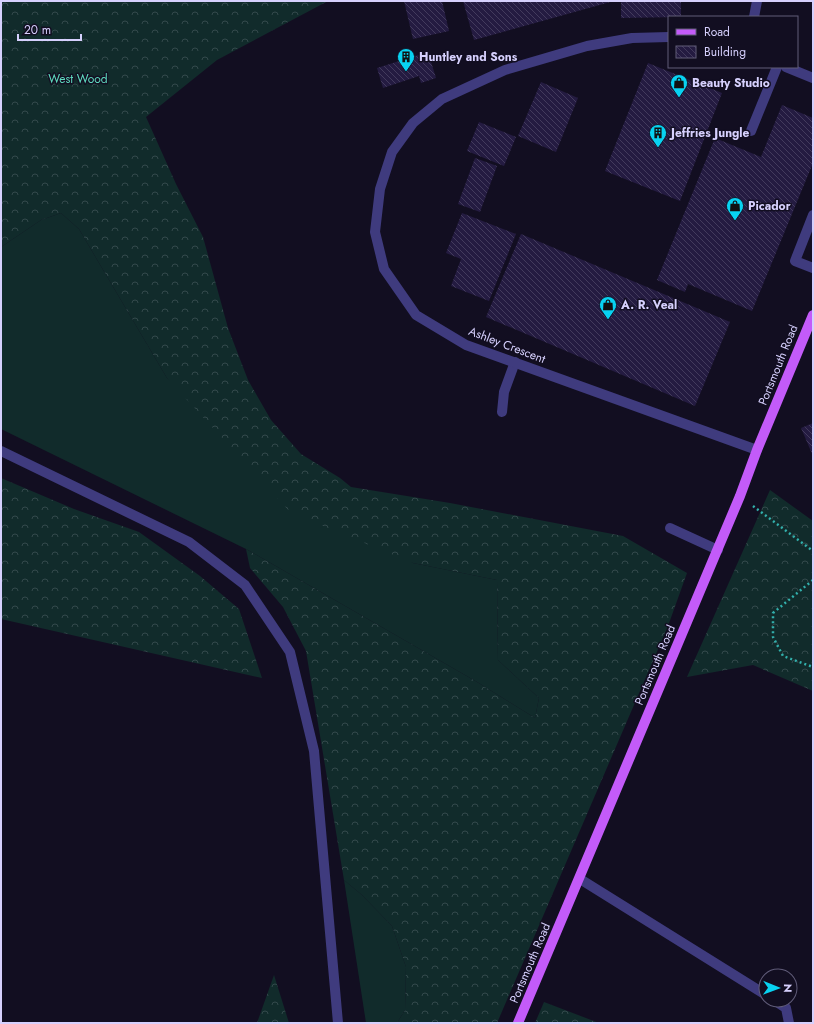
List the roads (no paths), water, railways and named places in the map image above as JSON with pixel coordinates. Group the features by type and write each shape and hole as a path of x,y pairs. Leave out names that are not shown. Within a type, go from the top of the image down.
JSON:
{"main road":[{"name":"Portsmouth Road","path":"518,1023 718,550 757,450 813,315"}],"street":[{"path":"754,16 757,1"},
{"name":"Ashley Crescent","path":"668,37 632,38 587,46 505,70 442,99 413,123 392,152 380,189 375,232 384,269 416,315 466,344 757,450"},
{"path":"751,131 777,68"},
{"path":"788,68 813,78"},
{"path":"813,215 795,261 813,268"},
{"path":"502,412 504,392 515,362"},
{"path":"1,451 189,542 244,585 290,652 314,751 338,1023"},
{"path":"670,528 718,550"},
{"path":"580,879 758,990"},
{"path":"786,1008 789,1023"}],"place":[{"name":"Huntley and Sons","path":"406,72"},
{"name":"Beauty Studio","path":"679,98"},
{"name":"Jeffries Jungle","path":"658,148"},
{"name":"Picador","path":"735,221"},
{"name":"A. R. Veal","path":"608,320"}],"park label":[{"name":"West Wood","path":"78,79"}]}
